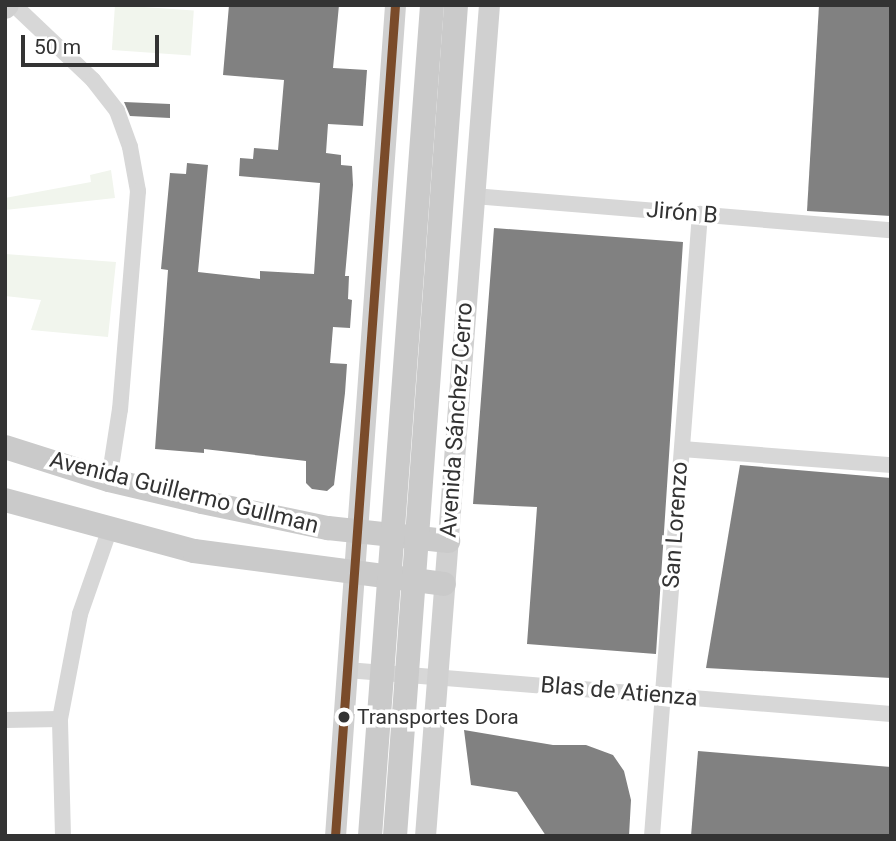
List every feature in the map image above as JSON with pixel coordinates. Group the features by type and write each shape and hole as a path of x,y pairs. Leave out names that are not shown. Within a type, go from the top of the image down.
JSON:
{"main road":[{"path":"335,836 395,5"},
{"name":"Avenida Sánchez Cerro","path":"395,836 391,724 405,529 432,5"},
{"name":"Avenida Sánchez Cerro","path":"405,529 456,5"},
{"name":"Avenida Sánchez Cerro","path":"425,836 489,5"},
{"name":"Avenida Guillermo Gullman","path":"5,447 109,480 359,532 448,541"},
{"name":"Avenida Guillermo Gullman","path":"5,500 108,531 194,551 444,584"},
{"name":"Avenida Sánchez Cerro","path":"370,836 391,724"}],"street":[{"path":"14,5 93,79 117,111 130,147 138,191 120,409 109,480"},
{"name":"Jirón B","path":"474,196 891,230"},
{"name":"San Lorenzo","path":"652,836 699,214"},
{"path":"682,449 891,465"},
{"path":"63,836 60,719 80,614 108,531"},
{"name":"Blas de Atienza","path":"347,670 891,714"},
{"path":"5,720 60,719"}],"shaded area":[{"path":"115,5 194,11 191,55 112,50"},
{"path":"111,170 115,198 5,210 5,198 91,182 90,175"},
{"path":"5,254 116,262 108,337 31,330 41,300 5,296"}],"building":[{"path":"229,5 339,5 333,68 367,70 363,126 328,124 326,153 341,155 341,165 352,166 353,185 345,276 349,276 348,299 352,300 350,328 333,327 330,363 347,364 345,393 334,485 327,491 312,489 306,483 306,461 204,449 204,453 155,449 168,270 161,269 170,173 186,174 187,163 208,165 198,272 260,279 260,271 314,274 320,183 239,176 240,158 253,159 254,148 278,150 284,80 223,75"},
{"path":"819,5 891,5 891,216 807,211"},
{"path":"124,102 170,104 170,118 130,116"},
{"path":"494,228 683,242 656,654 527,644 537,507 473,504"},
{"path":"740,465 891,478 891,678 706,668"},
{"path":"464,730 553,745 586,745 613,755 624,771 631,800 629,836 546,836 517,792 471,785"},
{"path":"698,751 891,767 891,836 691,836"}],"transit line":[{"path":"335,836 395,5"}],"place":[{"name":"Transportes Dora","path":"344,717"}]}
